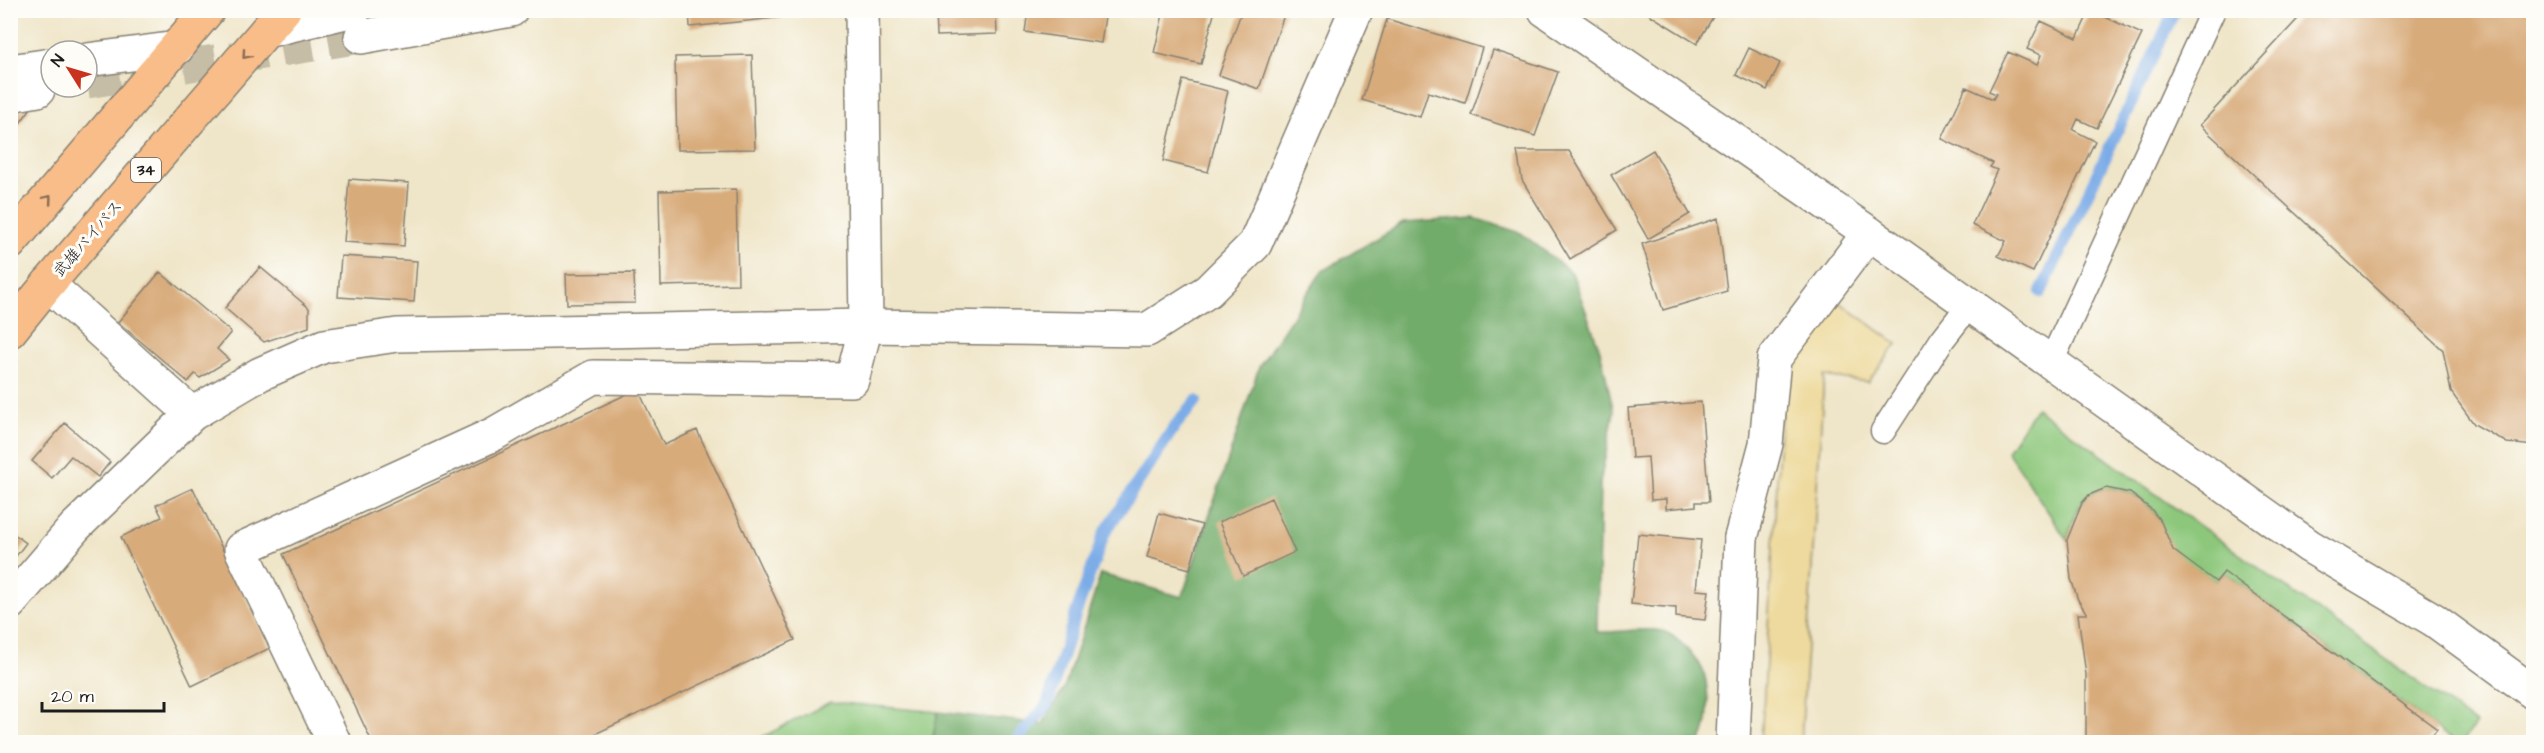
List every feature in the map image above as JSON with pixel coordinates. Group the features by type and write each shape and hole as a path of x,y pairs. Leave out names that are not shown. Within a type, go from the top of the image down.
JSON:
{"highway":[{"path":"10,243 204,16"},
{"name":"武雄バイパス","path":"10,331 275,21"}],"street":[{"path":"275,21 358,24 512,10"},
{"path":"334,742 241,549 495,434 593,377 852,381 866,326 862,10"},
{"path":"10,603 75,527 192,414 260,374 324,346 397,335 866,326 1147,330 1208,291 1255,244 1356,10"},
{"path":"1545,10 1869,233 2309,546 2434,620 2534,693"},
{"path":"99,58 177,48"},
{"path":"10,71 33,84"},
{"path":"1733,742 1741,538 1766,444 1774,359 1869,233"},
{"path":"48,284 192,414"}],"lane":[{"path":"2051,362 2213,10"},
{"path":"1883,431 1936,349 1970,304"}],"green space":[{"path":"1474,218 1521,233 1572,273 1600,350 1614,412 1600,483 1597,632 1662,631 1686,648 1702,668 1707,689 1706,727 1700,742 932,742 938,712 1043,724 1064,688 1101,574 1182,597 1259,367 1322,271 1403,223"},
{"path":"2036,408 2476,724 2462,742 2455,742 2224,572 2216,582 2186,562 2172,549 2154,512 2139,498 2129,493 2110,489 2091,494 2077,510 2067,540 2007,451"},
{"path":"830,702 938,712 932,742 753,742"}],"sand":[{"path":"1835,299 1897,344 1868,382 1824,376 1801,742 1761,742 1784,368"}],"building":[{"path":"689,10 783,10 784,17 690,27"},
{"path":"936,10 996,10 997,34 937,36"},
{"path":"1028,10 1106,10 1101,43 1025,32"},
{"path":"1164,10 1215,10 1201,64 1154,53"},
{"path":"1242,10 1285,12 1259,89 1219,75"},
{"path":"1642,10 1717,10 1697,44"},
{"path":"2090,10 2142,34 2097,128 2078,119 2073,130 2095,141 2033,272 1998,256 2006,241 1972,225 1997,170 1990,167 1993,163 1942,139 1966,87 1993,99 1996,94 1989,91 2008,52 2037,65 2041,55 2027,49 2041,21 2077,38"},
{"path":"2306,10 2534,10 2534,446 2507,443 2474,424 2451,392 2443,350 2200,125"},
{"path":"1387,19 1482,48 1465,103 1428,92 1420,117 1362,100"},
{"path":"1749,48 1780,63 1767,90 1736,75"},
{"path":"1493,50 1558,72 1535,136 1471,115"},
{"path":"752,55 755,149 677,150 675,57"},
{"path":"1183,80 1228,91 1208,172 1163,161"},
{"path":"31,108 10,137 10,112"},
{"path":"1653,150 1690,214 1648,239 1611,175"},
{"path":"1517,151 1569,151 1617,230 1570,259 1522,180"},
{"path":"349,179 409,183 404,246 344,242"},
{"path":"736,189 738,284 661,286 659,191"},
{"path":"1718,218 1727,291 1663,310 1642,244"},
{"path":"341,256 417,261 414,302 338,297"},
{"path":"260,267 309,308 309,327 264,342 225,308"},
{"path":"160,272 231,332 217,349 229,360 200,378 195,374 188,382 118,322"},
{"path":"634,273 635,303 567,304 566,274"},
{"path":"638,389 664,445 697,430 795,640 578,742 372,742 283,554"},
{"path":"1701,402 1709,502 1696,502 1696,506 1666,509 1666,499 1651,500 1648,457 1632,458 1628,408"},
{"path":"65,423 110,462 98,477 71,456 52,478 32,461"},
{"path":"193,488 270,648 192,686 121,537 162,517 156,505"},
{"path":"2106,488 2130,493 2152,510 2161,522 2173,550 2216,582 2224,572 2437,729 2427,742 2086,742 2086,675 2078,614 2087,614 2078,600 2071,579 2067,540 2082,503 2089,495"},
{"path":"1271,498 1295,552 1243,576 1219,522"},
{"path":"1159,513 1202,525 1190,569 1147,557"},
{"path":"10,531 26,543 10,564"},
{"path":"1638,534 1701,540 1696,590 1709,591 1705,620 1676,617 1676,608 1631,604"}],"waterway":[{"path":"2041,292 2175,10"},
{"path":"1015,742 1047,705 1104,534 1175,426 1196,401"}],"tunnel":[{"path":"99,80 361,37"}]}
